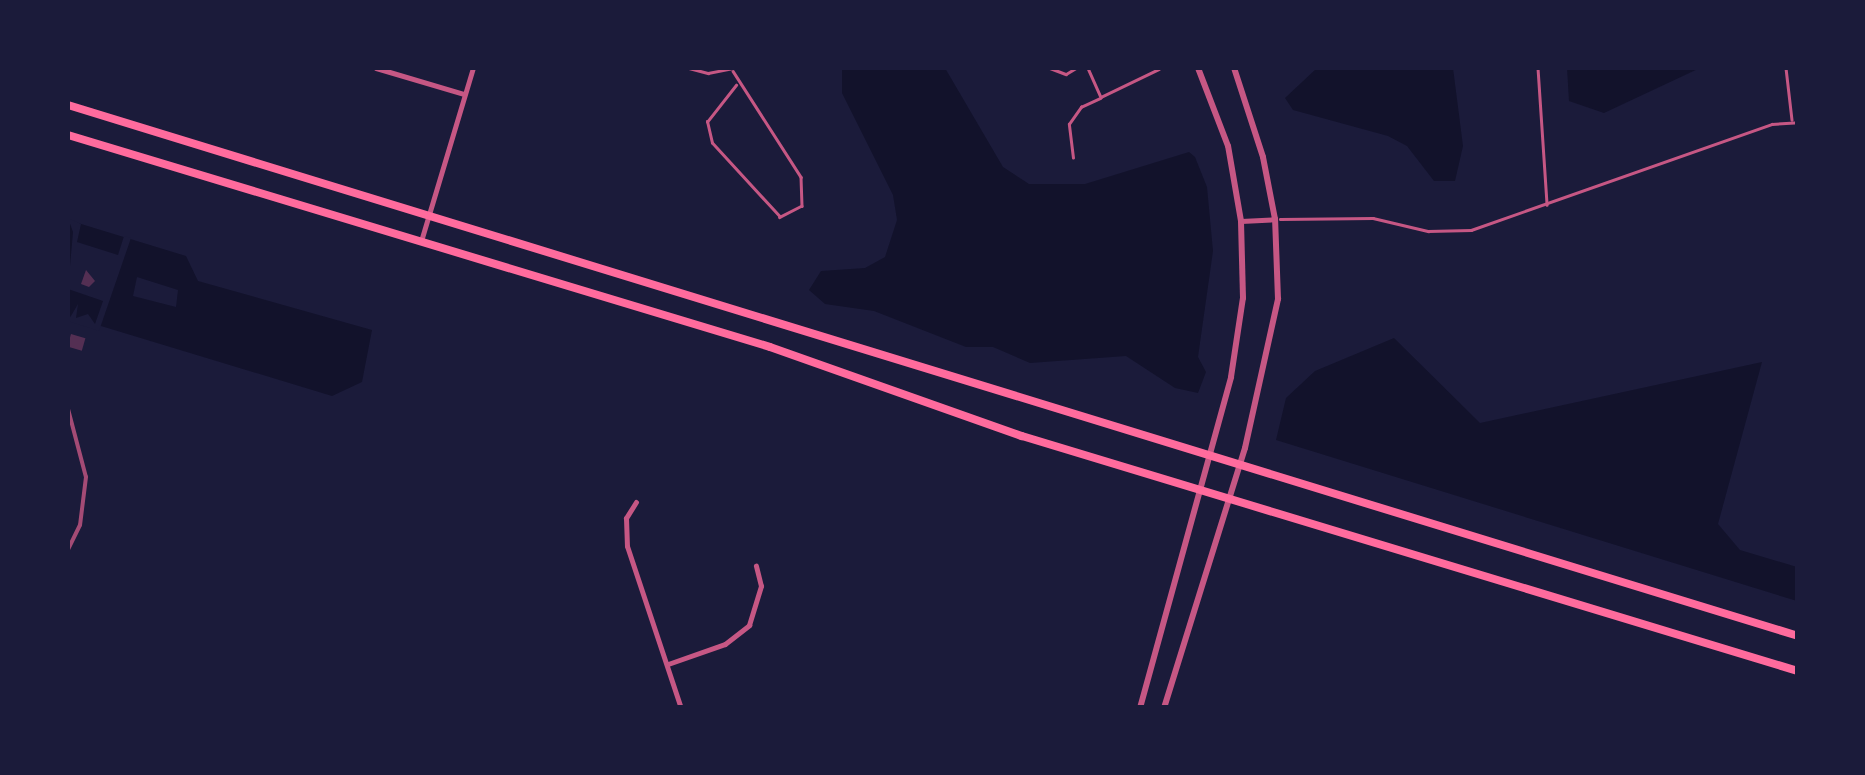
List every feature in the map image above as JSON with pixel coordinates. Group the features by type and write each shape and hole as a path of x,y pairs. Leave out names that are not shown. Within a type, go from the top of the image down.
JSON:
{"main road":[{"path":"68,105 1206,458 1798,636"},
{"path":"68,135 770,347 1228,500 1798,671"}],"street":[{"path":"376,68 464,94"},
{"path":"421,242 472,68"},
{"path":"1140,708 1238,338 1241,222 1228,146 1198,68"},
{"path":"1164,708 1239,467 1272,344 1275,219 1264,157 1234,68"},
{"path":"1241,222 1275,219"},
{"path":"636,502 626,518 627,546 681,708"},
{"path":"668,664 725,644 749,625 761,586 756,566"}],"lane":[{"path":"689,68 733,69 736,85 802,178 802,206 780,217 712,144 707,122 736,85"},
{"path":"1050,68 1066,74 1076,68"},
{"path":"1088,68 1101,97"},
{"path":"1538,68 1546,205"},
{"path":"1275,219 1373,218 1462,232 1795,122 1786,68"},
{"path":"1073,158 1069,124 1081,107 1159,69"}],"shaded area":[{"path":"842,68 945,68 1003,167 1029,184 1085,184 1189,152 1195,157 1207,187 1213,251 1198,357 1206,372 1198,393 1175,388 1126,356 1030,363 993,347 966,347 874,311 825,304 809,290 821,271 865,268 885,257 897,220 893,195 842,93"},
{"path":"1317,68 1453,68 1463,146 1455,181 1434,181 1407,146 1388,136 1293,110 1285,98"},
{"path":"1567,68 1700,68 1604,113 1569,101"},
{"path":"68,220 186,256 198,281 372,330 362,382 332,396 68,316","holes":["137,277 178,290 176,307 133,296"]},
{"path":"1394,338 1480,423 1762,362 1718,524 1740,550 1797,567 1797,601 1276,440 1286,398 1315,371"}],"pier":[{"path":"68,218 81,224 77,242 118,255 124,236 131,238 99,331 68,321 78,304 76,318 88,314 95,324 103,301 68,289 73,232"}],"building":[{"path":"86,270 95,281 89,287 81,284"},
{"path":"71,334 85,338 82,351 68,347"}],"railway":[{"path":"68,409 86,477 80,525 68,550"}]}
